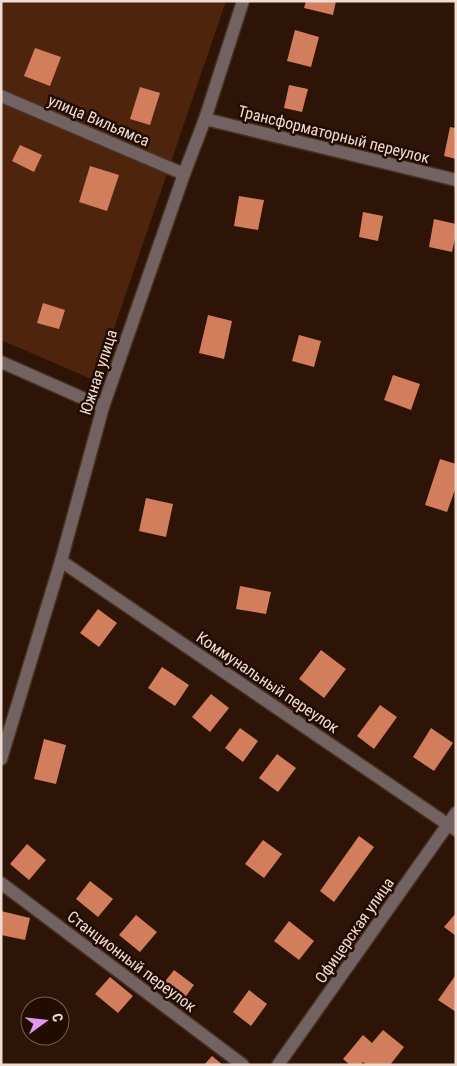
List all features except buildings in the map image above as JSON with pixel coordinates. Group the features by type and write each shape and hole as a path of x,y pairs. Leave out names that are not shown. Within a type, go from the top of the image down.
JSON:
{"street":[{"name":"Южная улица","path":"1,759 62,561 103,407 205,119 243,1"},
{"name":"улица Вильямса","path":"1,96 184,174"},
{"name":"Трансформаторный переулок","path":"205,119 456,180"},
{"path":"1,362 103,407"},
{"name":"Коммунальный переулок","path":"62,561 452,827"},
{"name":"Офицерская улица","path":"278,1065 452,827 456,813"},
{"name":"Станционный переулок","path":"1,883 243,1065"}],"shaded area":[{"path":"1,1 226,1 96,381 1,340"}]}
